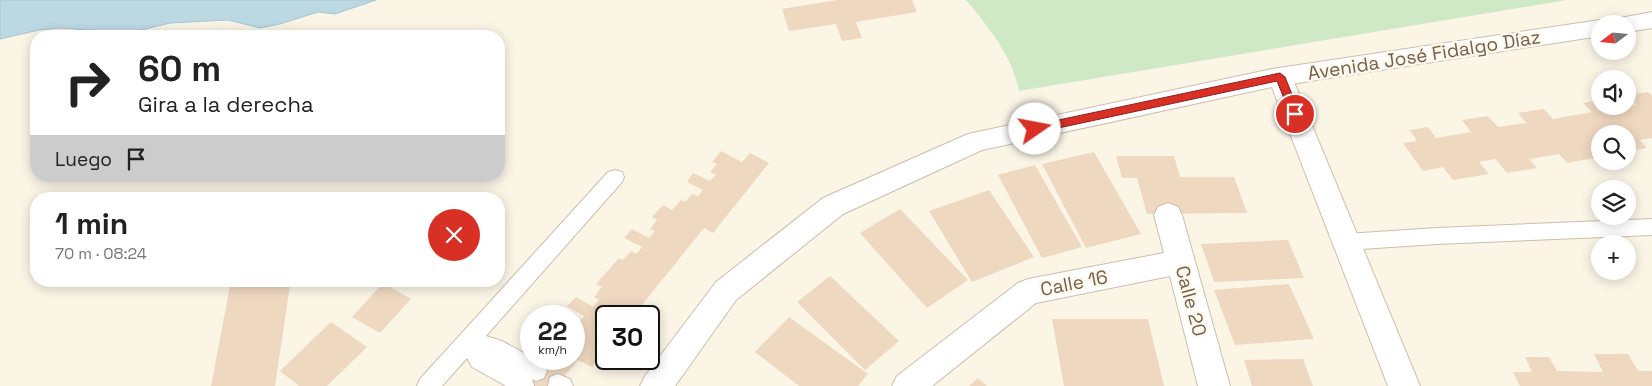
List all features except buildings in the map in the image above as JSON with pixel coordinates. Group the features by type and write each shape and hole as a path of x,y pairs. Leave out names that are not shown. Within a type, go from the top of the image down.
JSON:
{"street":[{"path":"1636,23 1652,20"},
{"name":"Avenida José Fidalgo Díaz","path":"656,386 726,291 834,206 977,141 1280,77 1591,29"},
{"path":"1280,77 1404,386"},
{"name":"Calle 20","path":"1168,215 1214,386"},
{"name":"Calle 16","path":"908,386 1028,292 1180,262"}],"lane":[{"path":"428,386 615,177"},
{"path":"1346,242 1437,236 1652,227"},
{"path":"468,341 480,360 530,378"}],"green space":[{"path":"966,0 1567,0 1019,91 1016,78 999,42"}],"water":[{"path":"0,0 376,0 335,14 318,12 260,28 228,20 170,23 141,30 60,28 30,30 30,32 0,39"}],"route":[{"path":"1035,129 1280,77 1295,114"}]}
